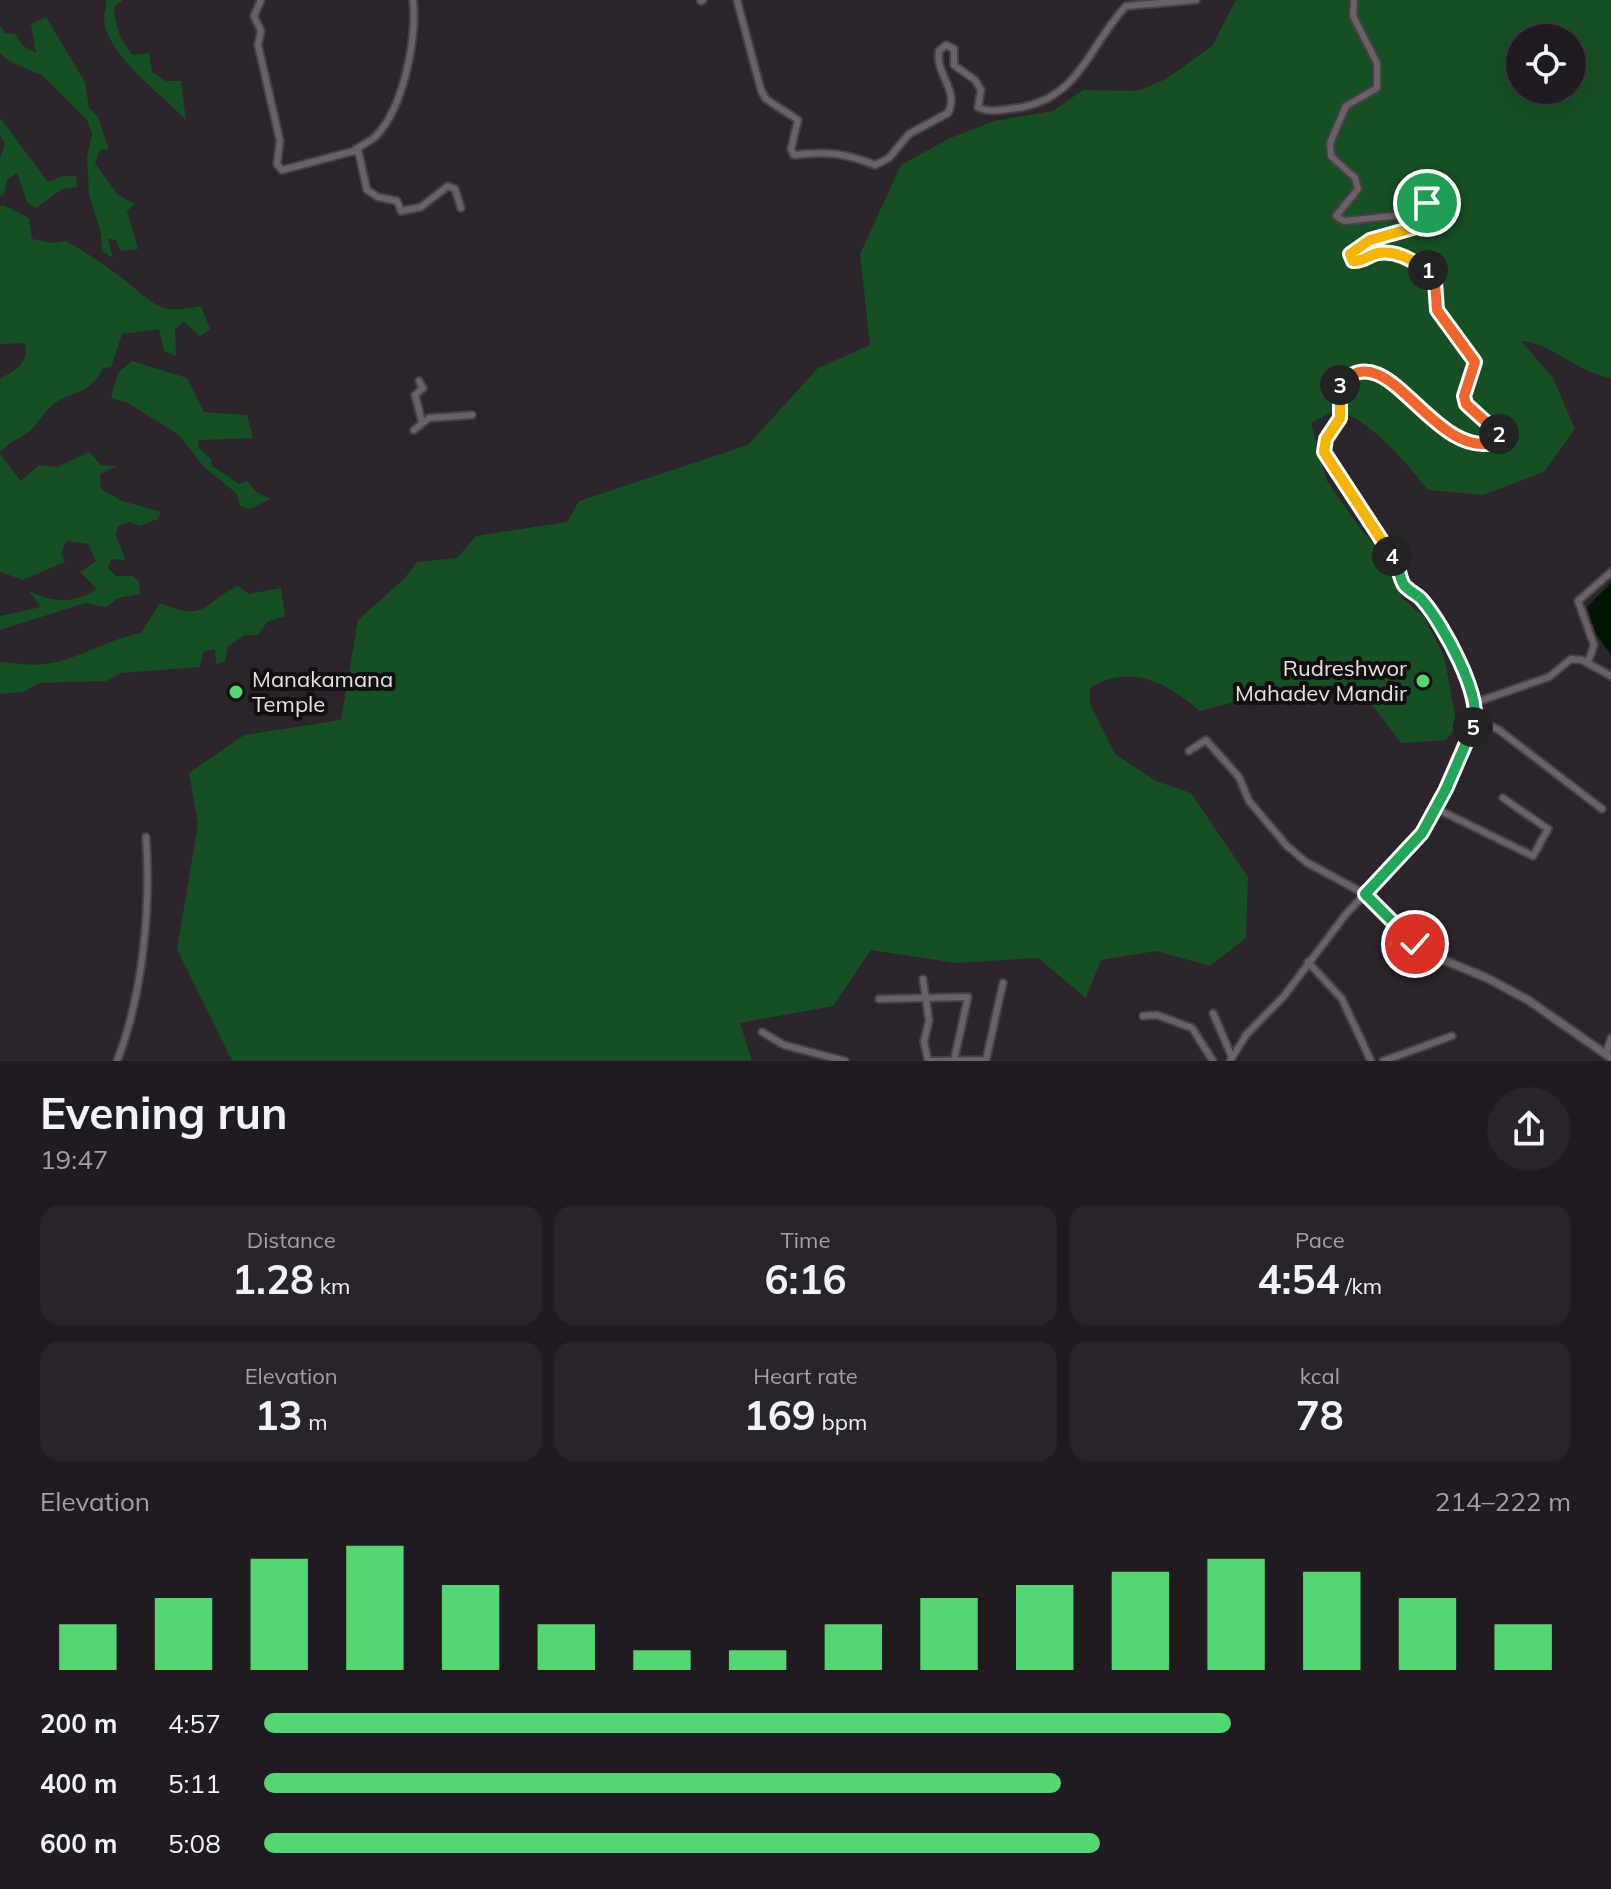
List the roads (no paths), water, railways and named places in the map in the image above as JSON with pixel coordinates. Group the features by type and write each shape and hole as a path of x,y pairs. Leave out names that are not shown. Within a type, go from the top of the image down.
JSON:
{"street":[{"path":"261,0 254,16 261,31 258,45 265,88 280,141 277,164 282,170 355,150 375,137 393,112 412,47 417,20 413,0"},
{"path":"737,0 761,90 766,99 798,120 791,149 794,155 818,151 845,153 875,165 889,158 909,134 948,113 951,91 937,64 939,51 946,45 954,49 954,65 975,80 981,90 978,107 991,111 1027,108 1063,91 1126,6 1196,0"},
{"path":"1231,1059 1246,1035 1284,996 1365,894 1422,833 1476,719 1474,703 1455,652 1423,599 1403,583 1396,560 1384,548 1324,452 1326,439 1340,418 1338,388 1347,377 1369,369 1379,372 1452,437 1482,446 1493,443 1500,433 1466,404 1464,396 1475,362 1437,310 1435,282 1429,271 1392,252 1376,253 1360,262 1351,258 1350,254 1370,240 1427,224 1432,210 1427,203 1402,215 1344,221 1336,216 1358,189 1355,178 1331,156 1330,143 1346,106 1377,88 1377,63 1353,16 1354,0"},
{"path":"355,150 360,152 367,190 378,197 397,201 401,211 421,207 448,186 455,189 461,208"},
{"path":"419,381 423,388 415,395 422,422"},
{"path":"414,430 422,422 472,415"},
{"path":"1588,662 1594,645 1578,601 1611,572"},
{"path":"1474,703 1549,677 1571,659 1588,662 1611,676"},
{"path":"1476,719 1499,730 1602,809"},
{"path":"1189,751 1206,740 1239,777 1249,801 1287,846 1306,862 1365,894 1429,954 1487,978 1528,1000 1608,1056 1611,1038"},
{"path":"1435,808 1533,856 1548,829 1503,798"},
{"path":"117,1061 126,1038 149,908 146,837"},
{"path":"1308,962 1342,999 1371,1061"},
{"path":"923,979 929,1028 924,1041 930,1061 986,1060 1003,983"},
{"path":"879,999 968,997 954,1060"},
{"path":"1213,1013 1231,1059"},
{"path":"1143,1016 1157,1015 1192,1028 1213,1061"},
{"path":"762,1032 784,1045 845,1061"},
{"path":"1383,1061 1452,1036"}],"place":[{"name":"Rudreshwor Mahadev Mandir","path":"1423,681"},
{"name":"Manakamana Temple","path":"236,692"}]}
